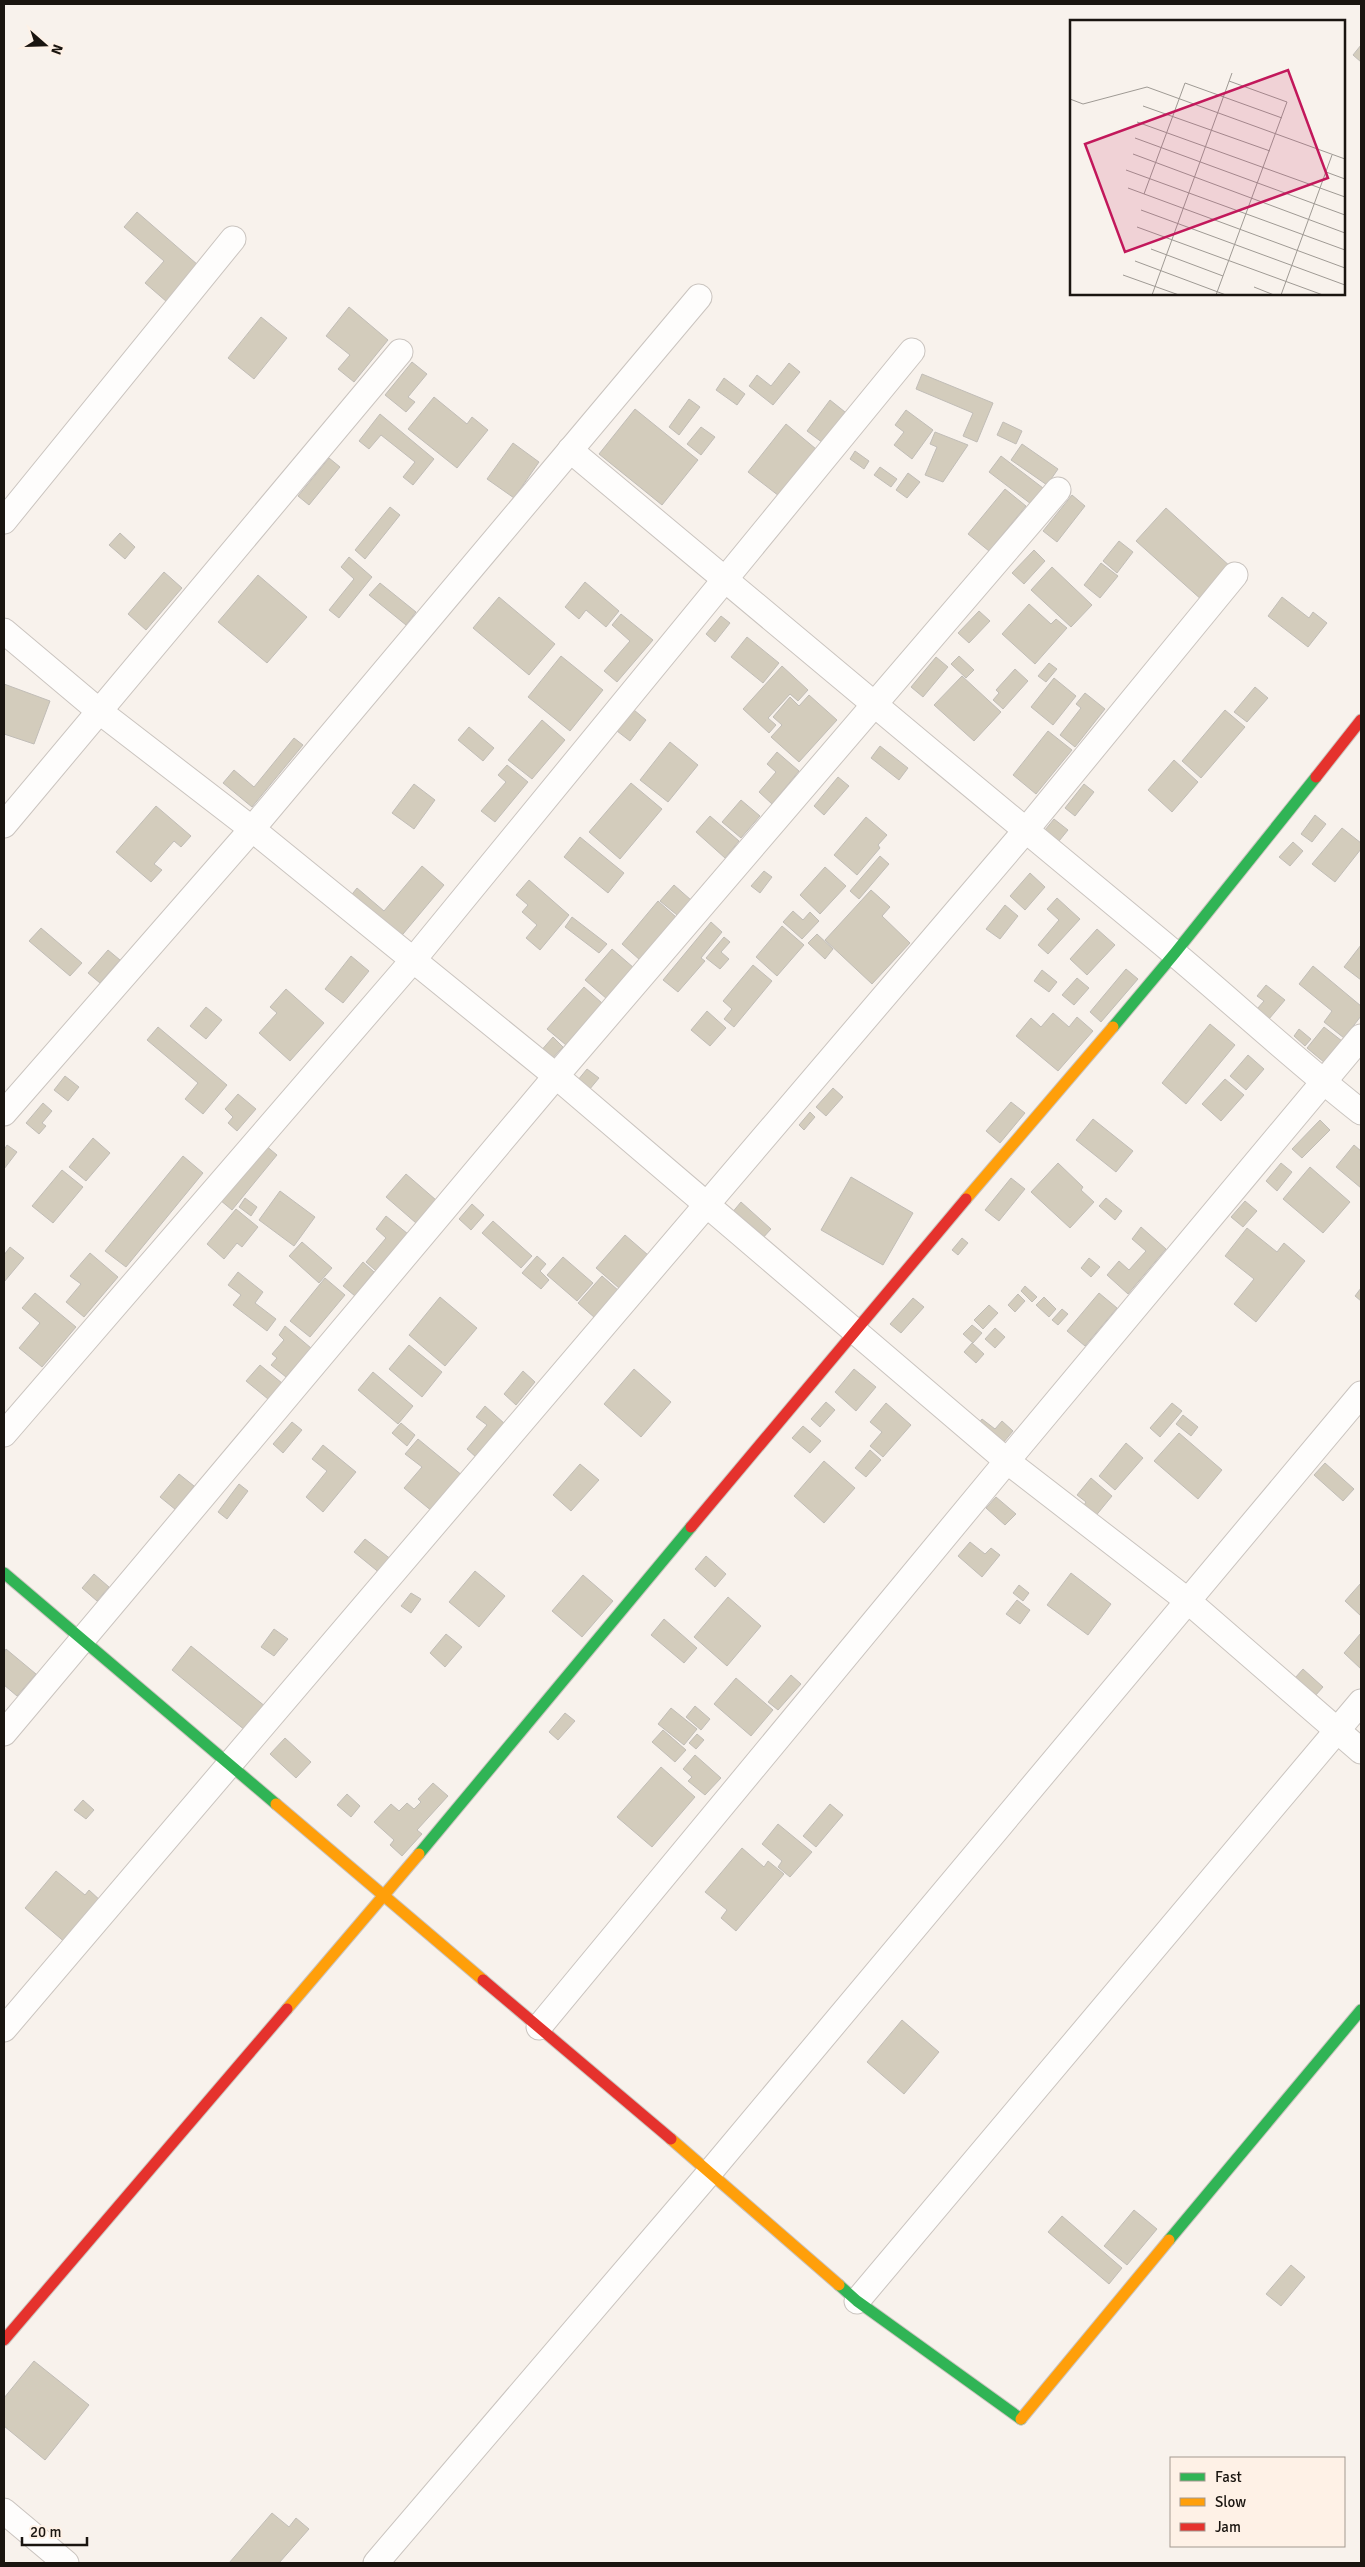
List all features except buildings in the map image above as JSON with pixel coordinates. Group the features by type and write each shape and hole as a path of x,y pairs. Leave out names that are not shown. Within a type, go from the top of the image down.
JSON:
{"street":[{"path":"4,521 233,240"},
{"path":"4,1113 252,828 699,298"},
{"path":"4,1434 414,959 912,351"},
{"path":"4,825 400,352"},
{"path":"570,450 873,704 1175,953 1324,1083 1361,1112"},
{"path":"4,1733 556,1076 1058,490"},
{"path":"4,2029 1026,830 1235,575"},
{"path":"4,631 99,711 252,828 556,1076 856,1329 1007,1461 1188,1600 1361,1751"},
{"path":"4,2340 384,1896 856,1329 1175,953 1361,720"},
{"path":"539,2027 1007,1461 1361,1037"},
{"path":"376,2563 710,2172 1361,1394"},
{"path":"4,1572 710,2172 857,2301 1020,2420 1361,2010"},
{"path":"857,2301 1361,1702"},
{"path":"4,2511 66,2563"}],"traffic: fast":[{"path":"1113,1027 1316,777"},
{"path":"419,1854 691,1527"},
{"path":"4,1573 276,1804"},
{"path":"1169,2240 1361,2010"},
{"path":"839,2285 857,2301 1021,2419"}],"traffic: slow":[{"path":"966,1199 1113,1027"},
{"path":"276,1804 483,1980"},
{"path":"287,2009 419,1854"},
{"path":"671,2139 839,2285"},
{"path":"1021,2419 1169,2240"}],"traffic: jam":[{"path":"1316,777 1361,720"},
{"path":"691,1527 966,1199"},
{"path":"483,1980 671,2139"},
{"path":"4,2340 287,2009"}]}
